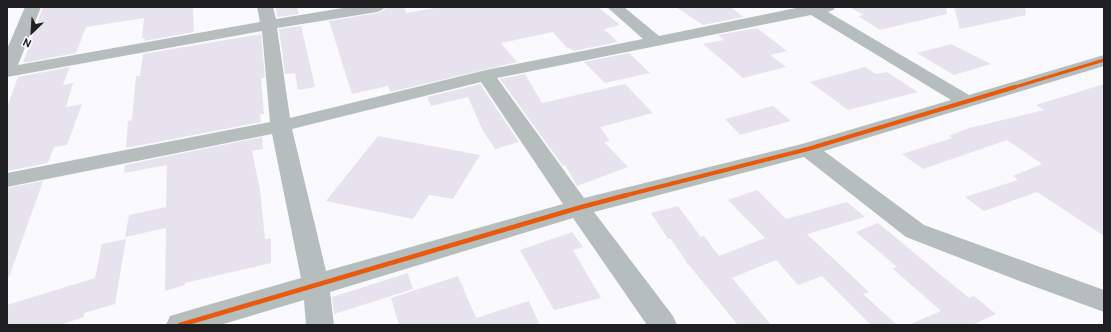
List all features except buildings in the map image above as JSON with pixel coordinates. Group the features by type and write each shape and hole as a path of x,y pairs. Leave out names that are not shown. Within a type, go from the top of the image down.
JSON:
{"street":[{"path":"7,71 33,7"},
{"path":"7,71 267,16 377,7"},
{"path":"615,7 656,41"},
{"path":"7,180 281,126 486,75 817,8 966,101"},
{"path":"267,16 281,126 316,285 320,325"},
{"path":"180,325 578,208 808,149 966,101 1101,63"},
{"path":"486,75 578,208 663,325"},
{"path":"808,149 915,231 1104,301"}],"cycle path":[{"path":"180,325 578,208 808,149 1104,60"}]}
